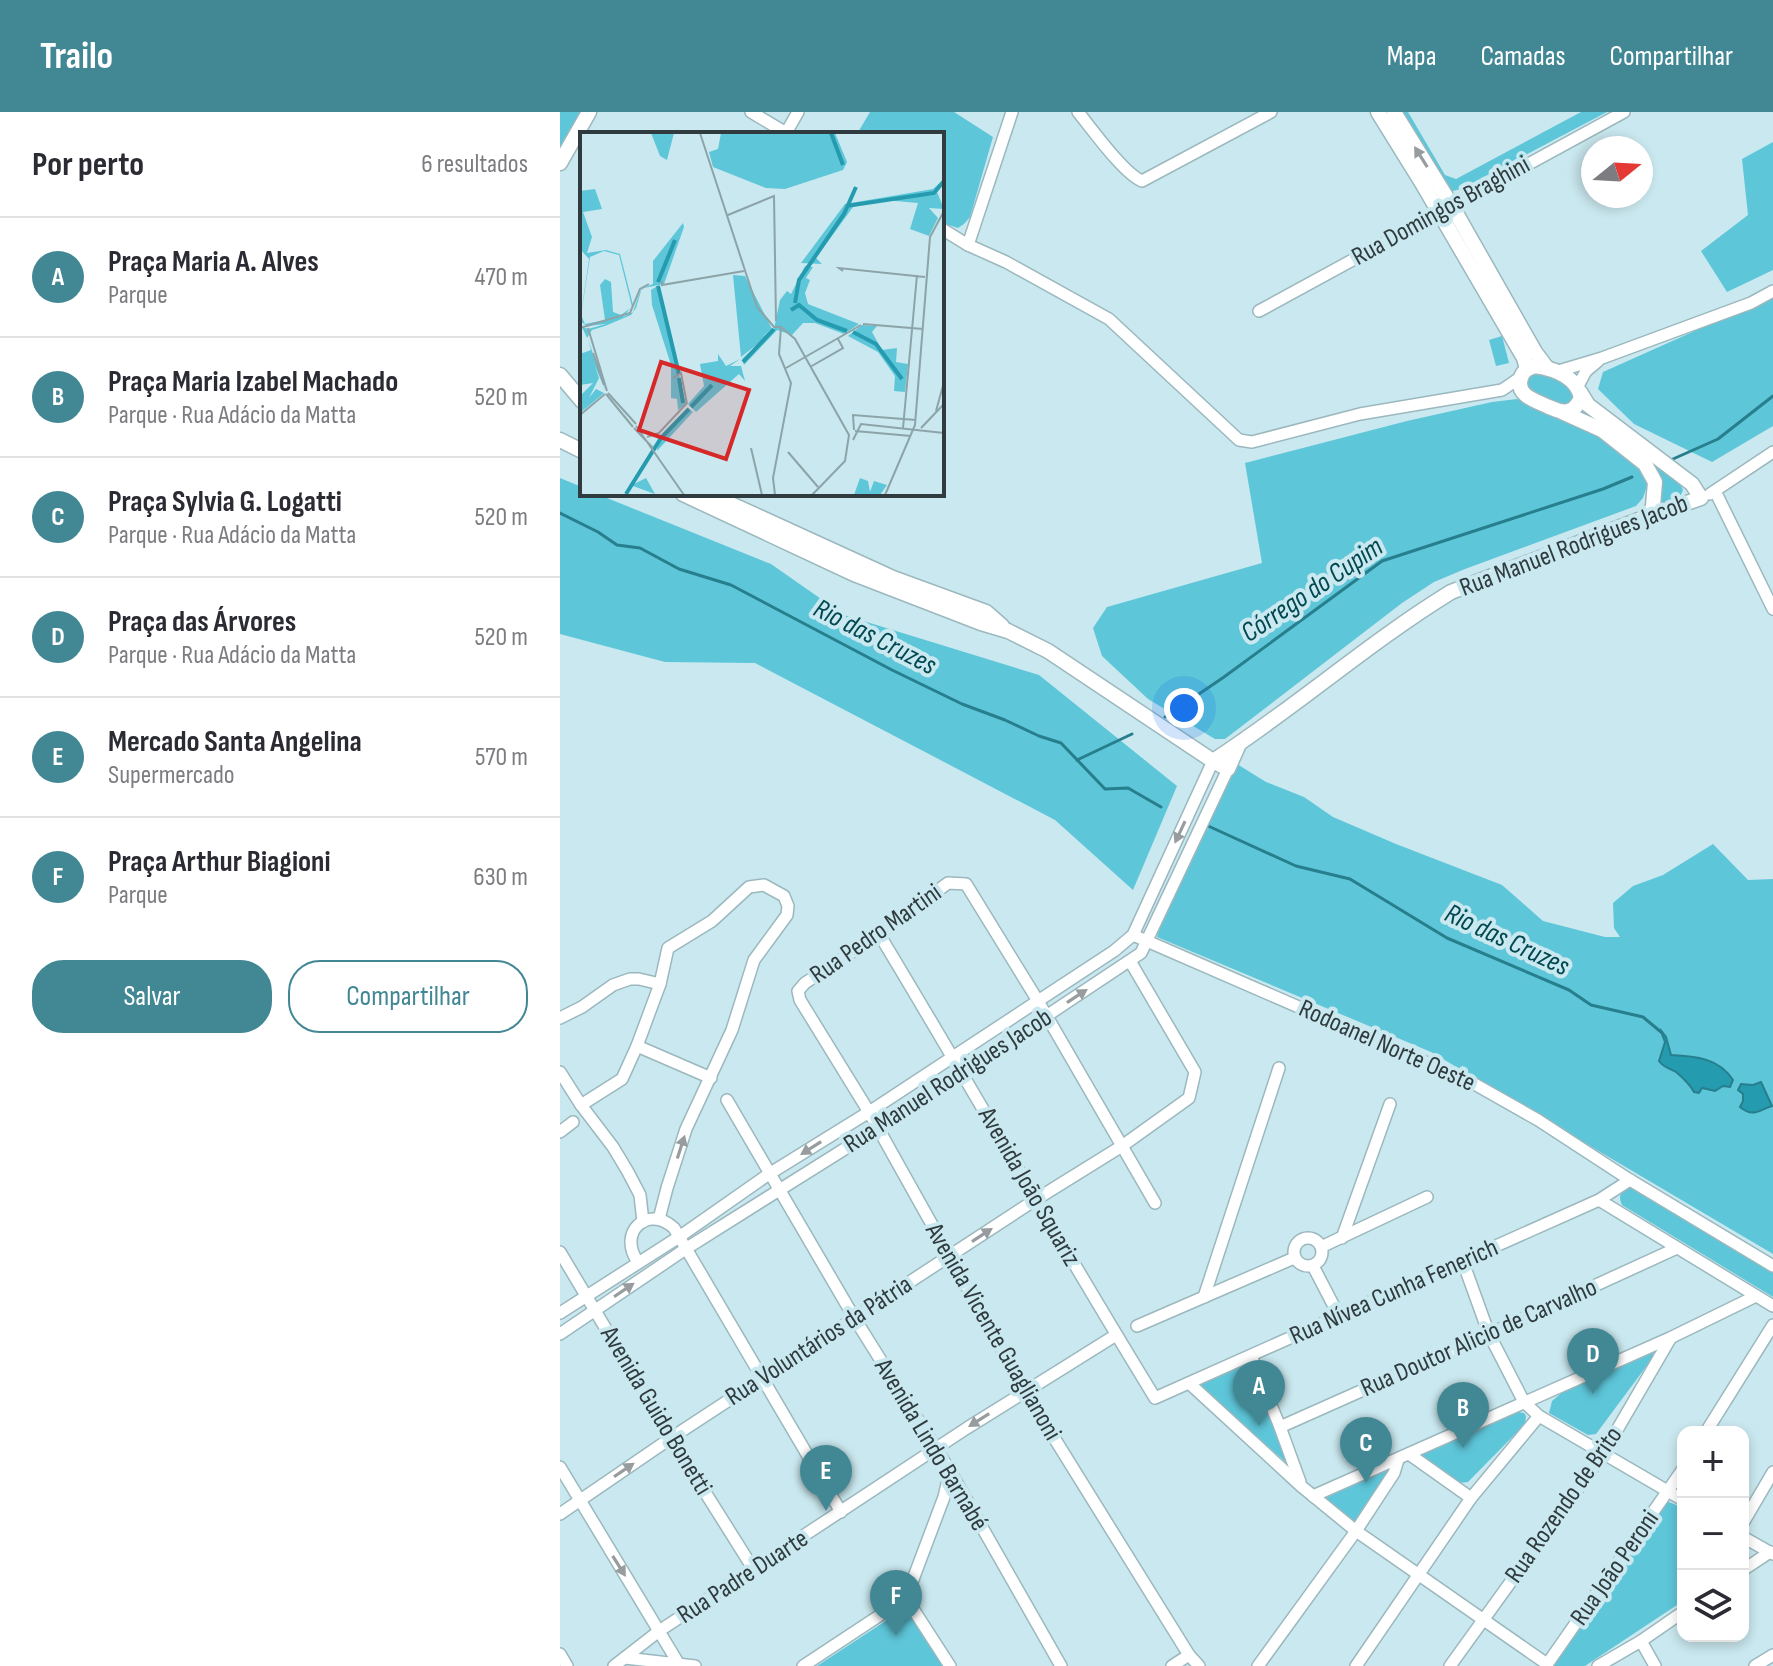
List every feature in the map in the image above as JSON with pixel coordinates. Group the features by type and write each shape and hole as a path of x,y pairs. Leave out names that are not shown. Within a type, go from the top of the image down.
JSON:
{"street":[{"path":"560,163 589,112"},
{"path":"751,112 785,132"},
{"path":"788,132 798,112"},
{"path":"968,245 1012,112"},
{"path":"1078,113 1124,167 1142,181 1271,112"},
{"path":"1378,112 1445,209 1535,352 1551,370"},
{"path":"1394,112 1524,358 1521,389 1529,398"},
{"name":"Rua Domingos Braghini","path":"1259,311 1624,112"},
{"path":"944,230 1109,319 1239,440 1252,442 1360,414 1502,390 1529,398 1602,430 1645,464 1655,482 1649,516"},
{"path":"1551,370 1602,358 1751,303 1773,291"},
{"path":"1561,412 1575,408 1581,398 1579,389 1586,371 1602,358"},
{"path":"1502,390 1535,366 1568,377 1588,405 1708,495 1773,609"},
{"path":"560,375 580,399"},
{"path":"560,440 580,450"},
{"path":"1708,495 1773,452"},
{"name":"Rua Manuel Rodrigues Jacob","path":"560,1313 1114,951 1133,935 1213,761 1376,643 1451,592 1708,495"},
{"path":"687,496 888,588 1008,631 1048,651 1228,769"},
{"path":"713,496 893,578 986,612 1008,631"},
{"name":"Rua Manuel Rodrigues Jacob","path":"560,1334 1141,953 1239,744"},
{"name":"Rua Pedro Martini","path":"798,991 805,983 948,883 956,882 966,884 1038,1001"},
{"path":"581,1105 622,1079 660,984 668,948 712,921 743,891 764,885 784,896 787,915 754,960 732,1030 686,1129 659,1219"},
{"name":"Avenida João Squariz","path":"879,934 1155,1398"},
{"name":"Rodoanel Norte Oeste","path":"1133,935 1471,1082 1538,1120 1630,1180 1773,1266"},
{"name":"Rua Voluntários da Pátria","path":"560,1514 671,1438 1122,1146 1189,1098 1195,1072 1130,961"},
{"path":"560,1018 613,985 630,979 660,984"},
{"name":"Avenida Vicente Guaglianoni","path":"798,991 800,1000 869,1112 1025,1391 1189,1655 1199,1666"},
{"path":"1038,1001 1155,1203"},
{"path":"637,1046 711,1078"},
{"path":"1204,1297 1279,1068"},
{"path":"560,1072 628,1172 640,1195 643,1222"},
{"name":"Avenida Lindo Barnabé","path":"727,1100 855,1319 950,1471 1061,1666"},
{"path":"1342,1238 1390,1104"},
{"path":"560,1132 573,1122"},
{"name":"Rua Nívea Cunha Fenerich","path":"1155,1398 1599,1200 1630,1180"},
{"path":"1321,1247 1427,1197"},
{"path":"1599,1200 1773,1306"},
{"path":"638,1262 630,1243 636,1227 651,1219 668,1222 687,1248 841,1512"},
{"path":"1302,1239 1314,1239 1321,1247 1321,1258 1313,1266 1302,1266 1294,1258 1294,1246 1302,1239"},
{"name":"Rua Doutor Alicio de Carvalho","path":"1280,1427 1677,1248"},
{"name":"Avenida Guido Bonetti","path":"560,1252 754,1570"},
{"path":"1137,1326 1294,1258"},
{"path":"1463,1262 1489,1334 1524,1402 1539,1416 1680,1498"},
{"path":"1313,1266 1339,1316"},
{"path":"1313,1496 1670,1338 1756,1296"},
{"path":"1710,1426 1773,1325"},
{"name":"Rua Padre Duarte","path":"614,1666 659,1631 1025,1391 1116,1335"},
{"name":"Rua Rozendo de Brito","path":"1450,1666 1603,1454 1670,1338"},
{"path":"1251,1356 1301,1486"},
{"path":"1189,1383 1301,1486 1356,1531 1546,1665"},
{"path":"1356,1666 1471,1498 1539,1416"},
{"path":"1403,1457 1471,1498"},
{"path":"1258,1666 1356,1531 1403,1457"},
{"path":"560,1467 680,1666"},
{"path":"803,1666 906,1598 944,1497 950,1471"},
{"path":"1749,1513 1773,1472"},
{"name":"Rua João Peroni","path":"1546,1665 1677,1478"},
{"path":"1749,1540 1771,1553 1749,1566"},
{"path":"906,1598 950,1666"},
{"path":"1598,1666 1677,1616"},
{"path":"1641,1641 1655,1666"},
{"path":"560,1654 567,1666"},
{"path":"1172,1666 1189,1655"},
{"path":"1755,1666 1773,1655"},
{"path":"625,1658 695,1666"}],"shaded area":[{"path":"560,112 583,112 560,149"},
{"path":"870,112 954,112 993,137 970,217 958,228 944,224 944,132 858,132"},
{"path":"1398,112 1408,112 1445,175 1456,179 1581,112 1607,112 1453,191 1448,189"},
{"path":"1773,142 1773,270 1727,292 1701,251 1748,215 1742,159"},
{"path":"1773,296 1773,426 1712,462 1634,424 1598,389 1603,372"},
{"path":"1502,336 1509,363 1496,366 1489,340"},
{"path":"1534,371 1566,382 1576,395 1572,404 1561,405 1532,393 1526,381"},
{"path":"1517,399 1602,437 1640,466 1647,476 1643,498 1636,506 1434,582 1402,603 1225,739 1215,739 1148,699 1102,656 1093,628 1107,607 1262,563 1245,463 1407,421"},
{"path":"1582,405 1680,484 1683,490 1680,497 1662,503 1659,477 1576,413"},
{"path":"560,478 580,486 580,496 602,496 771,564 844,615 1039,675 1177,786 1133,890 1055,820 755,663 665,662 560,634"},
{"path":"1237,764 1266,782 1304,797 1333,817 1502,885 1543,921 1605,937 1620,937 1614,928 1613,903 1633,886 1663,875 1713,844 1748,880 1773,879 1773,1254 1431,1052 1157,937"},
{"path":"1660,1029 1666,1037 1671,1055 1714,1063 1733,1080 1730,1087 1723,1086 1715,1091 1702,1088 1699,1093 1694,1092 1676,1072 1659,1061 1665,1042"},
{"path":"1761,1082 1772,1106 1756,1112 1740,1107 1743,1094 1738,1090 1741,1084"},
{"path":"1629,1187 1635,1187 1773,1271 1773,1297 1622,1205 1621,1194"},
{"path":"1649,1350 1654,1356 1596,1434 1588,1435 1549,1413 1552,1401 1564,1391"},
{"path":"1243,1365 1249,1369 1291,1462 1289,1465 1201,1387 1203,1380"},
{"path":"1518,1412 1526,1416 1525,1424 1468,1482 1459,1483 1423,1457 1426,1447"},
{"path":"1386,1466 1390,1471 1354,1523 1324,1498"},
{"path":"1669,1502 1677,1505 1677,1605 1585,1666 1553,1666 1664,1504"},
{"path":"907,1607 948,1666 817,1666"}],"waterway":[{"name":"Córrego do Cupim","path":"1673,459 1718,439 1773,396"},
{"name":"Córrego do Cupim","path":"1165,717 1382,561 1632,477"},
{"name":"Rio das Cruzes","path":"560,513 617,545 640,548 679,569 731,585 962,704 1061,743 1105,789 1128,788 1161,807"},
{"path":"1077,760 1132,734"},
{"name":"Rio das Cruzes","path":"1206,825 1296,866 1350,879 1447,938 1569,990 1591,1005 1643,1017 1661,1032"}],"place":[{"name":"Praça das Árvores","path":"1593,1394"},
{"name":"Praça Maria A. Alves","path":"1259,1426"},
{"name":"Praça Maria Izabel Machado","path":"1463,1448"},
{"name":"Praça Sylvia G. Logatti","path":"1366,1483"},
{"name":"Mercado Santa Angelina","path":"826,1511"},
{"name":"Praça Arthur Biagioni","path":"896,1636"}]}
